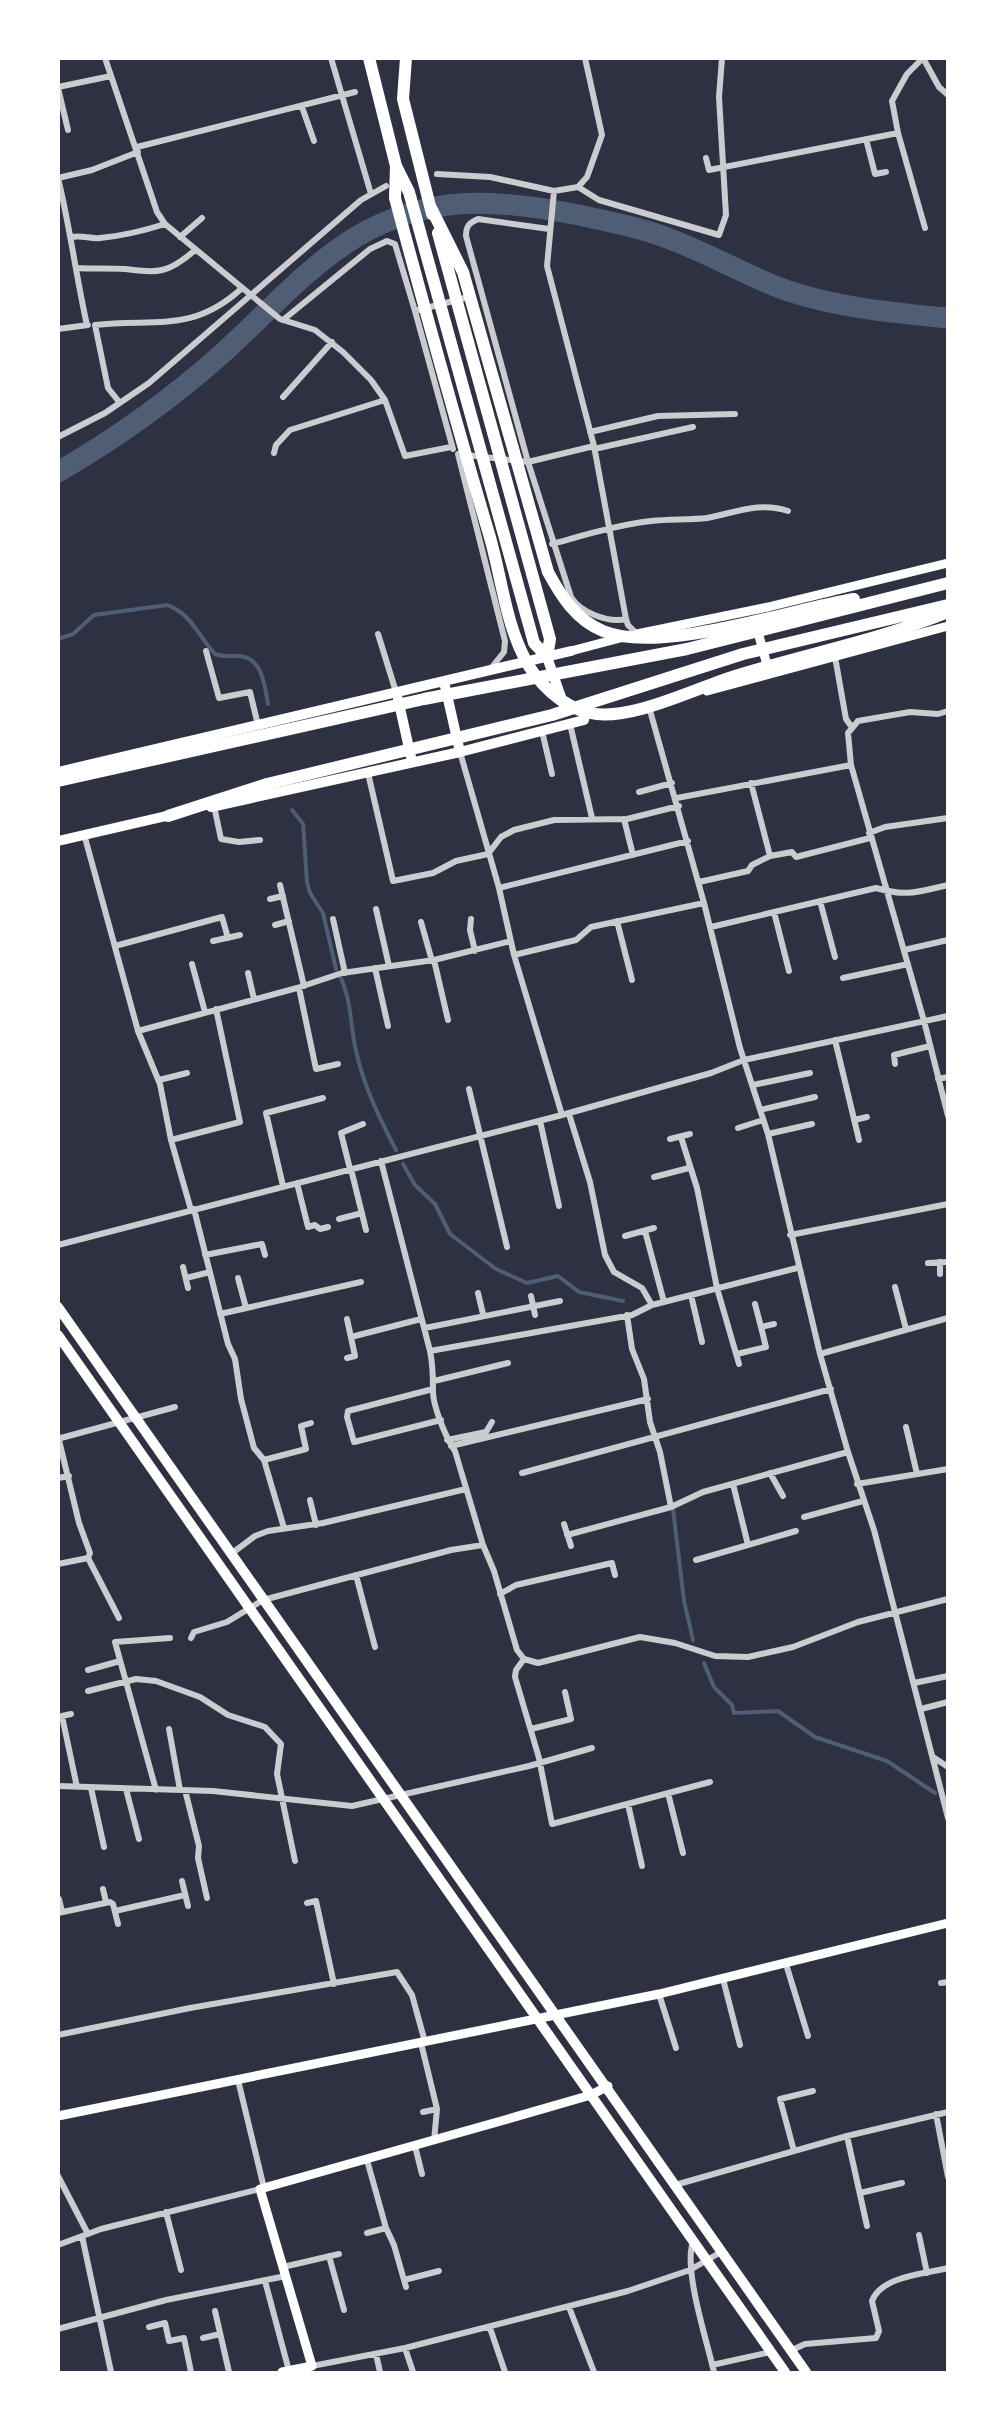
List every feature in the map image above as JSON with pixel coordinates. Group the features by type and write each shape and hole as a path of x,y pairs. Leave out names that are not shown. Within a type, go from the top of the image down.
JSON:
{"highway":[{"path":"369,58 396,166 409,192 534,643 547,657 570,724"},
{"path":"406,58 403,99 430,206 550,639 547,657"},
{"path":"396,166 395,198 494,552 514,635 531,670 552,693 571,706 589,713 608,715 628,712 735,676 890,634 948,612"},
{"path":"430,206 463,272 548,572 563,600 584,619 604,632 640,640 719,628 844,601 946,584"},
{"path":"58,781 413,701 613,664 946,584"},
{"path":"168,816 267,784 552,715 743,654 948,605"},
{"path":"58,772 571,651"},
{"path":"444,680 460,752"},
{"path":"396,692 412,763"},
{"path":"58,841 460,752 585,720"},
{"path":"58,1307 554,2016 608,2086 806,2373"},
{"path":"58,1335 537,2019 694,2239 785,2373"}],"main road":[{"path":"571,651 948,563"},
{"path":"752,610 770,675"},
{"path":"585,720 770,675 948,626"},
{"path":"58,2116 660,1994 948,1923"},
{"path":"286,2372 314,2369 284,2272 262,2188 591,2095 608,2086"}],"street":[{"path":"105,58 138,149 157,212 165,224 241,290 281,319 315,330 332,342 371,380 385,400 405,456 451,447"},
{"path":"331,58 371,194"},
{"path":"437,174 490,177 554,194 578,187 587,177 602,135 585,58"},
{"path":"578,187 599,200 719,235 726,215 719,97 723,58"},
{"path":"925,228 898,133 892,101 907,74 923,58 939,87 948,95"},
{"path":"68,130 58,88 111,76"},
{"path":"87,325 76,278 72,237 58,178 92,170 138,149 355,92"},
{"path":"302,107 314,141"},
{"path":"706,158 709,170 898,133"},
{"path":"866,139 875,174 886,172"},
{"path":"58,437 85,425 120,403 185,354 371,194 386,186"},
{"path":"554,194 547,254 549,277 594,448 626,619 628,625 637,634"},
{"path":"180,237 202,218"},
{"path":"550,226 478,219 466,228 466,236 552,544 574,602 608,620 626,619"},
{"path":"72,237 123,236 165,224"},
{"path":"281,319 370,249 387,241 395,244 451,447 458,454 505,641 504,652 499,661 487,672"},
{"path":"76,268 158,272 184,260 195,250"},
{"path":"58,329 87,325 180,321 226,303 241,290"},
{"path":"415,311 481,293"},
{"path":"95,325 108,388 120,403"},
{"path":"283,397 332,342"},
{"path":"274,453 276,444 290,430 385,400"},
{"path":"590,432 658,416 735,414"},
{"path":"458,454 528,462 693,427"},
{"path":"552,544 609,529 652,521 704,518 756,507 776,507 788,511"},
{"path":"378,634 396,692"},
{"path":"206,651 219,698 250,692 258,724"},
{"path":"835,657 846,719 851,726 848,740 851,765 885,891 924,1021 948,1116"},
{"path":"649,706 679,806 744,1060 768,1134 797,1268 895,1611 948,1818"},
{"path":"851,726 864,719 899,713 938,714 948,711"},
{"path":"570,724 592,818"},
{"path":"542,731 552,774"},
{"path":"460,752 499,888 514,955 590,1182 605,1255 614,1272 642,1288 652,1305"},
{"path":"676,798 851,765"},
{"path":"368,773 393,881 433,873 456,861 488,854 501,837 514,830 554,820 624,819 679,806"},
{"path":"639,792 672,783"},
{"path":"751,783 770,856"},
{"path":"214,806 221,839 238,842 260,840"},
{"path":"699,882 748,871 752,865 770,856 792,852 796,857 870,836 885,827 948,818"},
{"path":"624,819 633,855"},
{"path":"84,834 138,1031 152,1070 159,1080 171,1140 235,1359 241,1399 254,1448 264,1460 284,1528"},
{"path":"499,888 688,841"},
{"path":"280,885 302,987 316,1069 338,1064"},
{"path":"711,927 876,888 907,894 948,885"},
{"path":"270,899 283,896"},
{"path":"820,901 835,957"},
{"path":"514,955 576,940 591,927 704,903"},
{"path":"376,909 389,966"},
{"path":"774,912 789,971"},
{"path":"115,946 222,917 228,938"},
{"path":"333,919 345,973"},
{"path":"471,920 470,930 475,951"},
{"path":"274,925 289,921"},
{"path":"421,921 448,1020"},
{"path":"617,921 632,980"},
{"path":"213,941 240,935"},
{"path":"904,950 948,940"},
{"path":"138,1031 302,987 345,973 433,960 511,941"},
{"path":"192,964 205,1012"},
{"path":"843,978 908,964"},
{"path":"375,968 388,1026"},
{"path":"248,974 254,999"},
{"path":"171,1140 240,1122 216,1009"},
{"path":"58,1245 566,1114 711,1073 744,1060 948,1016"},
{"path":"835,1040 859,1140"},
{"path":"895,1064 894,1055 930,1046"},
{"path":"753,1085 810,1073"},
{"path":"159,1080 187,1074"},
{"path":"938,1079 948,1077"},
{"path":"469,1089 507,1247"},
{"path":"760,1110 815,1097"},
{"path":"283,1186 266,1113 323,1098"},
{"path":"854,1120 867,1117"},
{"path":"738,1128 763,1120"},
{"path":"540,1121 559,1206"},
{"path":"363,1124 341,1133 366,1230"},
{"path":"768,1134 813,1124"},
{"path":"670,1139 690,1134"},
{"path":"681,1137 697,1188 717,1288 740,1364"},
{"path":"381,1161 430,1351 434,1381 432,1389 513,1640 524,1659"},
{"path":"654,1177 689,1168"},
{"path":"297,1183 308,1227 315,1225 320,1229 328,1227"},
{"path":"790,1235 948,1204"},
{"path":"339,1219 362,1213"},
{"path":"625,1236 654,1228"},
{"path":"645,1231 664,1302"},
{"path":"206,1255 262,1244 265,1255"},
{"path":"940,1262 940,1274"},
{"path":"928,1263 948,1262"},
{"path":"183,1267 188,1288"},
{"path":"430,1351 627,1315 652,1305 797,1268"},
{"path":"186,1278 210,1272"},
{"path":"238,1278 246,1308"},
{"path":"220,1314 361,1282"},
{"path":"895,1287 906,1329"},
{"path":"478,1293 483,1314"},
{"path":"691,1295 702,1342"},
{"path":"531,1296 535,1315"},
{"path":"424,1328 483,1314 560,1301"},
{"path":"737,1354 766,1347 755,1304"},
{"path":"627,1315 632,1349 644,1378 671,1507"},
{"path":"820,1354 948,1318"},
{"path":"347,1319 355,1356 347,1358"},
{"path":"351,1337 421,1319"},
{"path":"761,1327 774,1324"},
{"path":"434,1381 508,1363"},
{"path":"432,1389 348,1411 347,1417 354,1442 441,1420"},
{"path":"522,1473 831,1389"},
{"path":"449,1443 648,1400"},
{"path":"119,1618 88,1558 90,1553 79,1523 60,1437 175,1407"},
{"path":"449,1443 486,1432 492,1422"},
{"path":"264,1460 306,1449 301,1426 311,1423"},
{"path":"906,1427 916,1474"},
{"path":"567,1535 671,1507 693,1495 848,1452"},
{"path":"857,1484 948,1469"},
{"path":"770,1473 783,1496"},
{"path":"58,1478 69,1476"},
{"path":"733,1484 748,1545"},
{"path":"231,1554 255,1536 284,1528 316,1525 466,1489"},
{"path":"310,1500 316,1525"},
{"path":"804,1517 863,1501"},
{"path":"564,1524 571,1546"},
{"path":"696,1560 796,1531"},
{"path":"191,1638 194,1632 227,1622 263,1600 451,1550 483,1545"},
{"path":"58,1564 88,1558"},
{"path":"500,1594 516,1584 612,1563 615,1575"},
{"path":"356,1575 375,1647"},
{"path":"524,1659 547,1662 640,1637 675,1643 715,1656 748,1657 793,1647 895,1611 948,1599"},
{"path":"156,1790 128,1681 115,1642 170,1638"},
{"path":"524,1659 516,1670 515,1677 531,1730 552,1824 710,1782"},
{"path":"88,1670 120,1661"},
{"path":"914,1683 948,1676"},
{"path":"88,1691 128,1681 156,1681 200,1697 221,1712 254,1723 274,1734 281,1744 277,1774 295,1862"},
{"path":"531,1730 571,1719 565,1692"},
{"path":"921,1709 948,1702"},
{"path":"71,1714 62,1716 77,1787"},
{"path":"169,1728 182,1790 199,1846 198,1858 207,1898"},
{"path":"58,1786 182,1790 352,1806 401,1797 592,1748"},
{"path":"933,1757 948,1767"},
{"path":"91,1788 104,1847"},
{"path":"126,1789 139,1839"},
{"path":"668,1793 683,1853"},
{"path":"627,1804 642,1866"},
{"path":"182,1881 188,1906"},
{"path":"103,1888 106,1902"},
{"path":"115,1911 185,1895"},
{"path":"59,1899 60,1913 106,1902 113,1904 118,1924"},
{"path":"307,1903 316,1901 334,1984"},
{"path":"786,1964 808,2036"},
{"path":"58,2035 190,2008 397,1972 412,1995 423,2042 437,2109 434,2141"},
{"path":"723,1978 740,2045"},
{"path":"660,1994 675,2048"},
{"path":"58,2245 166,2212 262,2188 238,2080"},
{"path":"794,2151 780,2099 813,2091"},
{"path":"423,2112 437,2109"},
{"path":"675,2185 847,2136 948,2112"},
{"path":"936,2114 948,2178"},
{"path":"847,2136 867,2226"},
{"path":"415,2146 422,2174"},
{"path":"367,2160 406,2287"},
{"path":"58,2176 85,2235 111,2373"},
{"path":"860,2193 902,2183"},
{"path":"166,2212 181,2270"},
{"path":"367,2233 386,2228"},
{"path":"920,2235 927,2273"},
{"path":"694,2239 689,2252 690,2270 713,2369 771,2352"},
{"path":"314,2369 490,2328 628,2291 690,2270 721,2252"},
{"path":"58,2329 166,2300 265,2281 284,2272 339,2254"},
{"path":"329,2256 344,2310"},
{"path":"790,2351 805,2344 876,2338 879,2331 872,2301 880,2289 895,2281 948,2268"},
{"path":"404,2280 439,2271"},
{"path":"265,2281 286,2372"},
{"path":"568,2307 594,2373"},
{"path":"215,2311 229,2373"},
{"path":"149,2327 165,2323 169,2341 184,2338 191,2373"},
{"path":"490,2328 505,2373"},
{"path":"203,2338 220,2334"},
{"path":"405,2348 413,2373"},
{"path":"376,2354 380,2373"}],"waterway":[{"path":"58,472 165,401 224,352 304,276 338,249 384,223 438,206 492,203 603,220 663,236 767,283 800,295 863,308 948,318"},
{"path":"58,639 73,634 94,615 167,605 189,620 215,654 239,656 253,661 261,674 268,704"},
{"path":"292,810 303,824 307,882 310,893 323,913 336,969"},
{"path":"341,978 347,996 354,1041 363,1077 396,1150"},
{"path":"403,1164 415,1185 435,1204 450,1234 496,1269 527,1283 558,1276 579,1292 623,1301"},
{"path":"673,1509 684,1601 693,1640"},
{"path":"704,1663 714,1687 732,1705 734,1713 778,1711 815,1737 887,1761 935,1793"}]}
